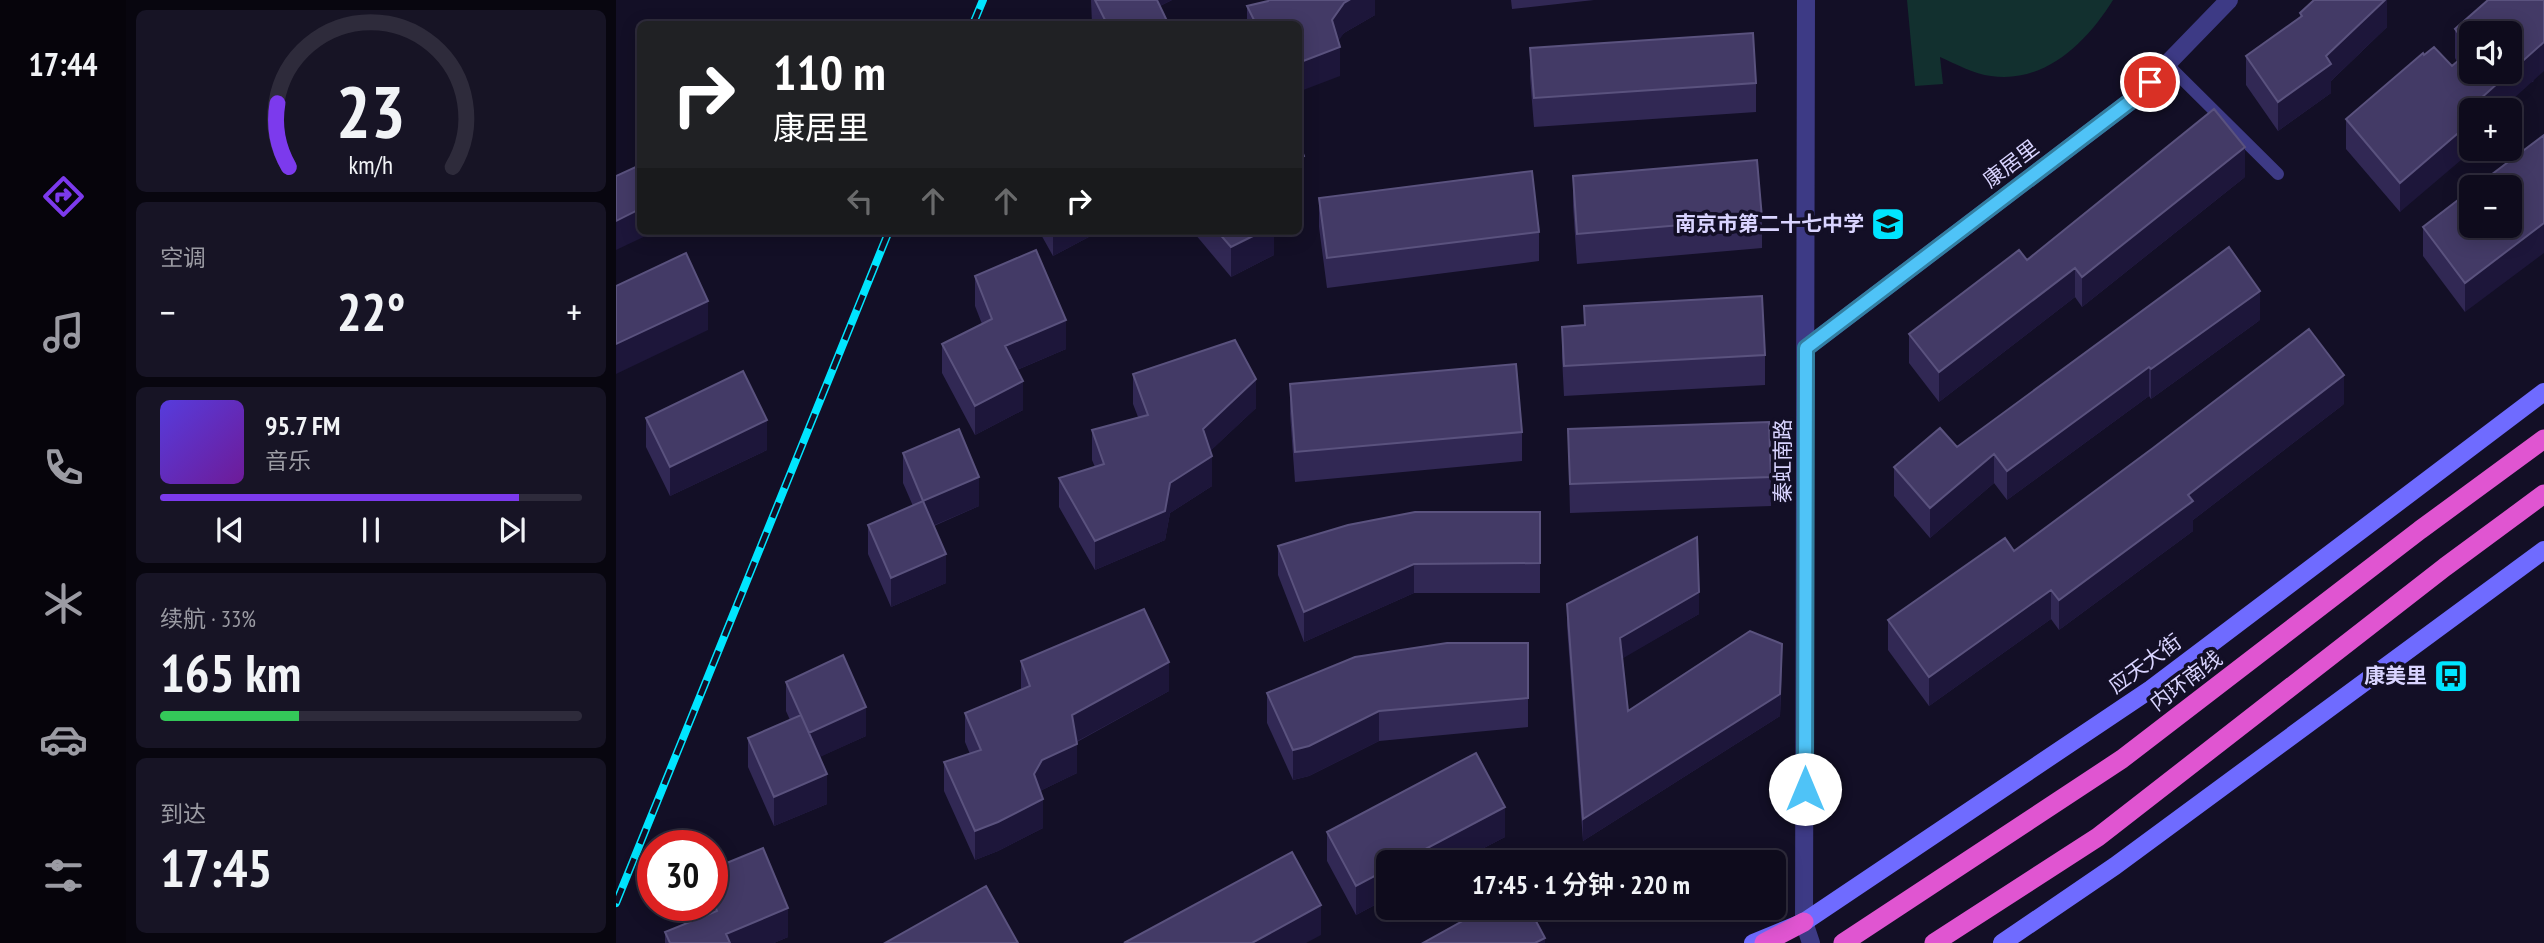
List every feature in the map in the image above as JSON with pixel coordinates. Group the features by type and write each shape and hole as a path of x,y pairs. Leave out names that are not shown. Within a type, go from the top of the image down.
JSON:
{"highway":[{"name":"内环南线","path":"1843,943 2122,759 2420,530 2544,439"},
{"path":"1934,943 2098,837 2445,566 2544,494"},
{"path":"1764,943 1804,922"}],"main road":[{"name":"应天大街","path":"1754,943 1804,922 2151,689 2544,392"},
{"path":"2002,943 2115,866 2544,550"}],"street":[{"name":"秦虹南路","path":"1806,0 1804,922 1811,943"},
{"name":"康居里","path":"1806,348 2132,100 2229,0"}],"lane":[{"path":"2167,64 2278,174"}],"green space":[{"path":"1907,0 2113,0 2091,31 2077,45 2046,67 2011,77 1991,76 1940,57 1943,84 1915,86"}],"building":[{"path":"1095,0 1157,0 1167,21 1106,21"},
{"path":"1349,0 1332,20 1340,47 1302,61 1302,21 1254,21 1247,6 1268,1"},
{"path":"2314,0 2385,0 2326,56 2331,64 2278,102 2246,56 2302,16 2300,13"},
{"path":"2488,0 2544,0 2544,42 2522,62 2522,21 2464,21"},
{"path":"1753,33 1756,83 1534,98 1530,48"},
{"path":"2434,47 2452,66 2459,60 2459,84 2497,84 2481,98 2459,98 2459,132 2400,183 2346,119 2423,53 2424,55"},
{"path":"2214,109 2245,147 2082,277 2075,268 1939,372 1909,334 2019,250 2027,260"},
{"path":"2544,135 2544,223 2465,283 2423,227 2459,199 2459,238 2522,238 2522,175 2491,175 2510,161 2522,161 2522,152"},
{"path":"1757,160 1762,218 1577,234 1573,176"},
{"path":"637,166 637,210 616,221 616,176"},
{"path":"1532,171 1539,232 1327,258 1319,198"},
{"path":"1220,235 1255,235 1231,247"},
{"path":"2229,247 2260,291 2151,369 2149,367 2007,471 1994,454 1930,508 1894,467 1940,428 1957,447"},
{"path":"1036,250 1066,320 1005,346 1023,381 975,406 942,344 992,319 975,276"},
{"path":"686,253 708,301 616,344 616,286"},
{"path":"1762,296 1765,355 1564,366 1562,327 1585,325 1584,306"},
{"path":"2309,329 2344,375 2188,495 2193,501 2059,600 2051,590 1929,677 1888,620 2005,538 2014,551"},
{"path":"1235,340 1256,379 1203,429 1212,456 1170,483 1165,511 1095,541 1059,478 1104,464 1092,430 1148,415 1133,374"},
{"path":"1516,364 1522,432 1295,452 1290,384"},
{"path":"743,371 767,420 670,467 646,418"},
{"path":"1769,422 1771,477 1570,484 1568,429"},
{"path":"959,429 979,477 923,501 903,453"},
{"path":"923,501 946,554 891,578 868,525"},
{"path":"1415,512 1540,512 1540,563 1414,564 1304,612 1278,546 1348,525"},
{"path":"1697,537 1699,592 1620,638 1628,711 1750,631 1782,644 1780,694 1583,819 1567,604"},
{"path":"1144,609 1169,662 1072,715 1077,744 1042,760 1034,774 1043,799 975,831 944,762 981,750 965,713 1030,686 1021,661"},
{"path":"1447,643 1528,643 1528,698 1379,711 1309,746 1293,750 1267,693 1355,657"},
{"path":"843,655 866,707 809,733 786,682"},
{"path":"801,715 827,774 774,797 748,738"},
{"path":"1476,753 1505,807 1424,850 1376,850 1376,875 1356,886 1327,832"},
{"path":"763,848 788,908 726,934 730,943 670,943 665,932 692,921 728,921 728,862"},
{"path":"1292,852 1321,905 1252,943 1124,943"},
{"path":"986,886 1018,943 885,943"},
{"path":"1464,920 1535,920 1545,938 1535,943 1423,943"}],"railway":[{"path":"974,21 983,0"},
{"path":"616,903 887,235"}],"place":[{"name":"南京市第二十七中学","path":"1888,224"},
{"name":"康美里","path":"2451,676"}],"route":[{"path":"1805,789 1806,348 2132,100 2150,82"}]}
